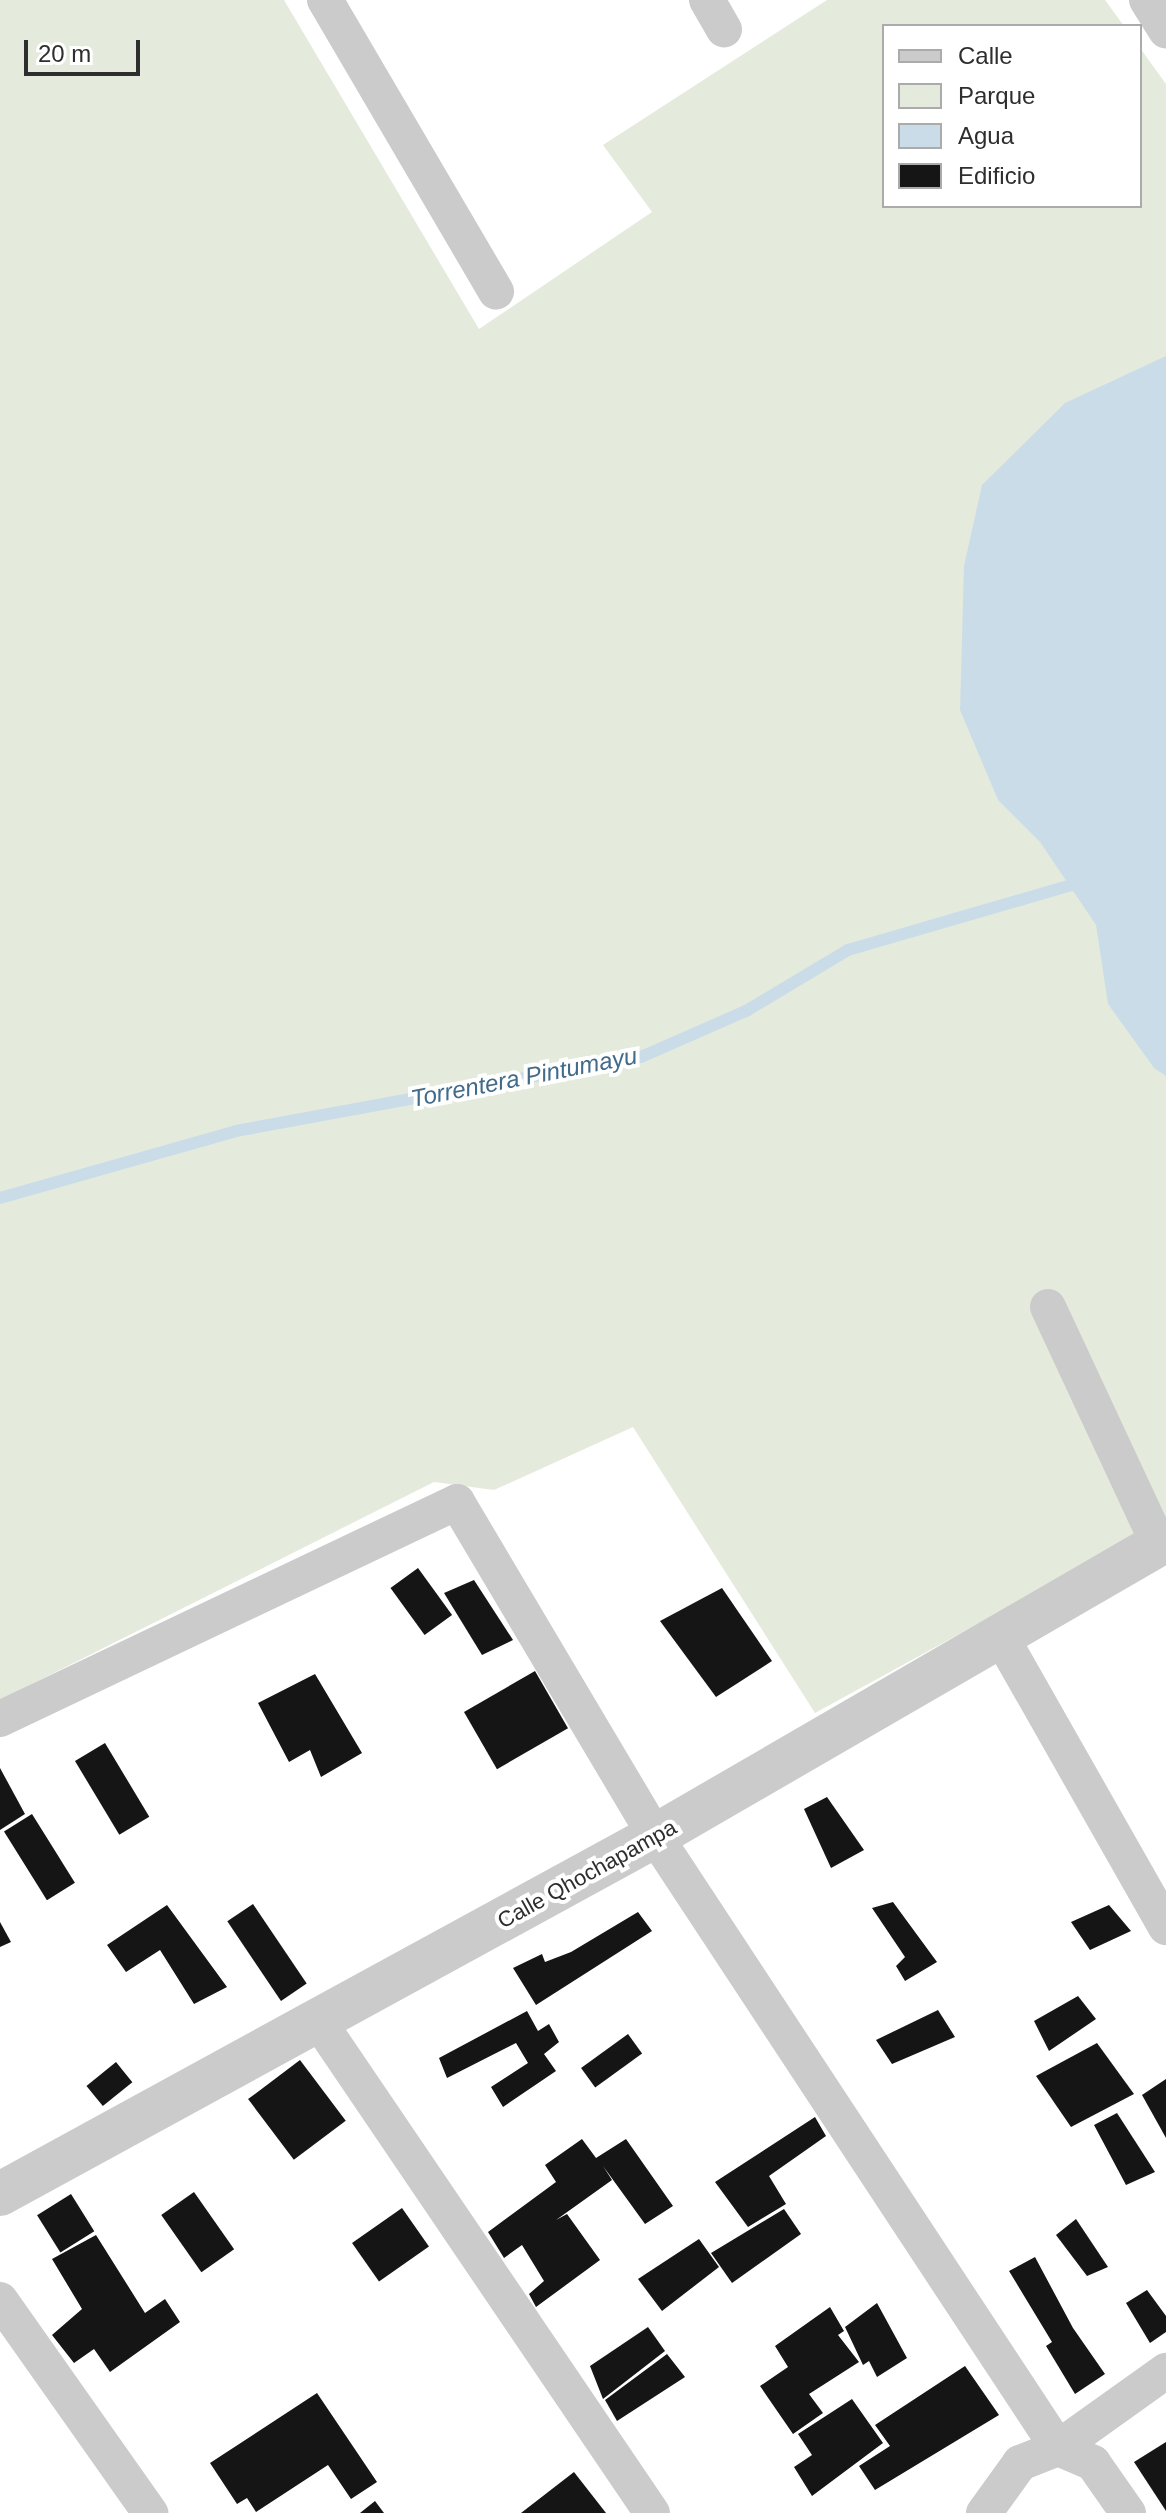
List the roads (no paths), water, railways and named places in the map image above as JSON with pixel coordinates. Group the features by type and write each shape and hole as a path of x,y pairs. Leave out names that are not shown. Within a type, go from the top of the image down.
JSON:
{"street":[{"path":"325,0 496,292"},
{"path":"1147,0 1166,31"},
{"path":"1048,1307 1162,1542"},
{"path":"0,1719 457,1502 655,1836 1058,2448 1093,2463 1128,2513"},
{"name":"Calle Qhochapampa","path":"2,2189 319,2022 655,1836 1162,1542"},
{"path":"1000,1635 1166,1927"},
{"path":"319,2022 652,2513"},
{"path":"0,2300 150,2513"},
{"path":"984,2513 1020,2463 1058,2448 1166,2371"}],"water":[{"path":"1166,356 1166,1076 1154,1068 1108,1004 1096,925 1040,842 998,800 960,710 964,566 982,485 1065,403"}],"waterway":[{"name":"Torrentera Pintumayu","path":"0,1198 236,1131 641,1057 746,1011 848,950 1086,881"}]}
